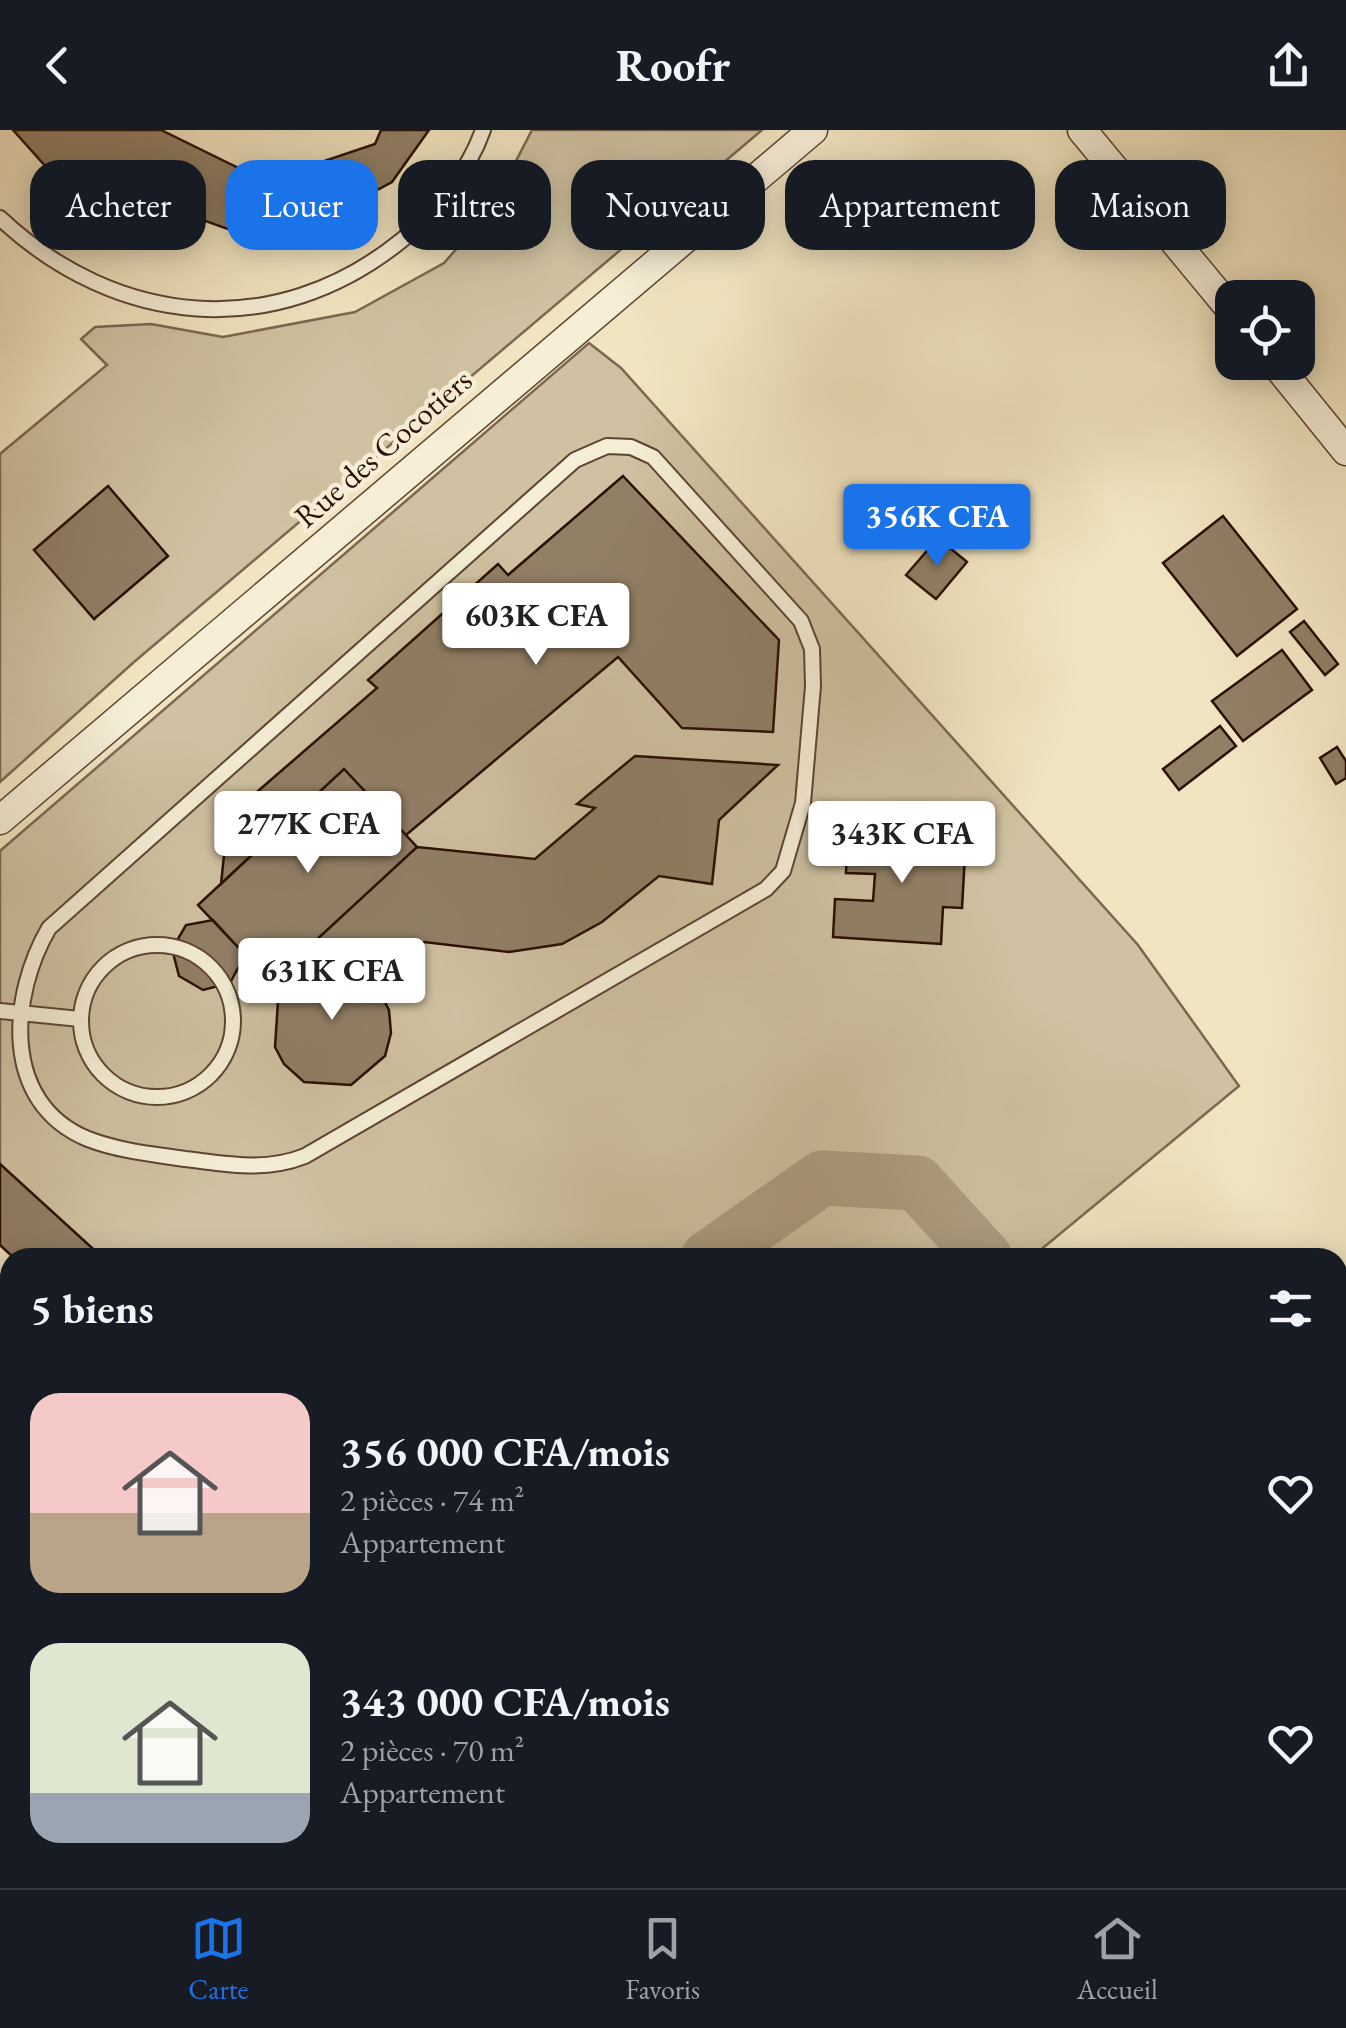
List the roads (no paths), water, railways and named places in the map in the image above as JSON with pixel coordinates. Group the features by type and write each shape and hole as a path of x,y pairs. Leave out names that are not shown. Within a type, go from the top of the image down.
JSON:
{"street":[{"name":"Rue des Cocotiers","path":"0,820 812,130"},
{"path":"1082,130 1215,290"},
{"path":"1288,380 1346,452"}],"lane":[{"path":"0,218 30,246 70,272 113,292 166,306 220,310 275,304 327,287 375,262 418,227 453,186 483,130"},
{"path":"607,446 631,447 654,457 801,621 812,649 813,686 803,803 783,870 766,890 305,1156 280,1166 244,1167 124,1150 84,1137 49,1114 27,1077 18,1012 32,958 49,928 576,460 607,446"},
{"path":"159,945 189,952 213,968 229,994 234,1024 228,1052 210,1077 184,1093 155,1098 126,1091 101,1074 85,1049 80,1020 86,990 104,966 129,950 159,945"},
{"path":"0,1011 80,1020"}],"waterway":[{"path":"722,1248 822,1178 917,1183 976,1248"}]}
